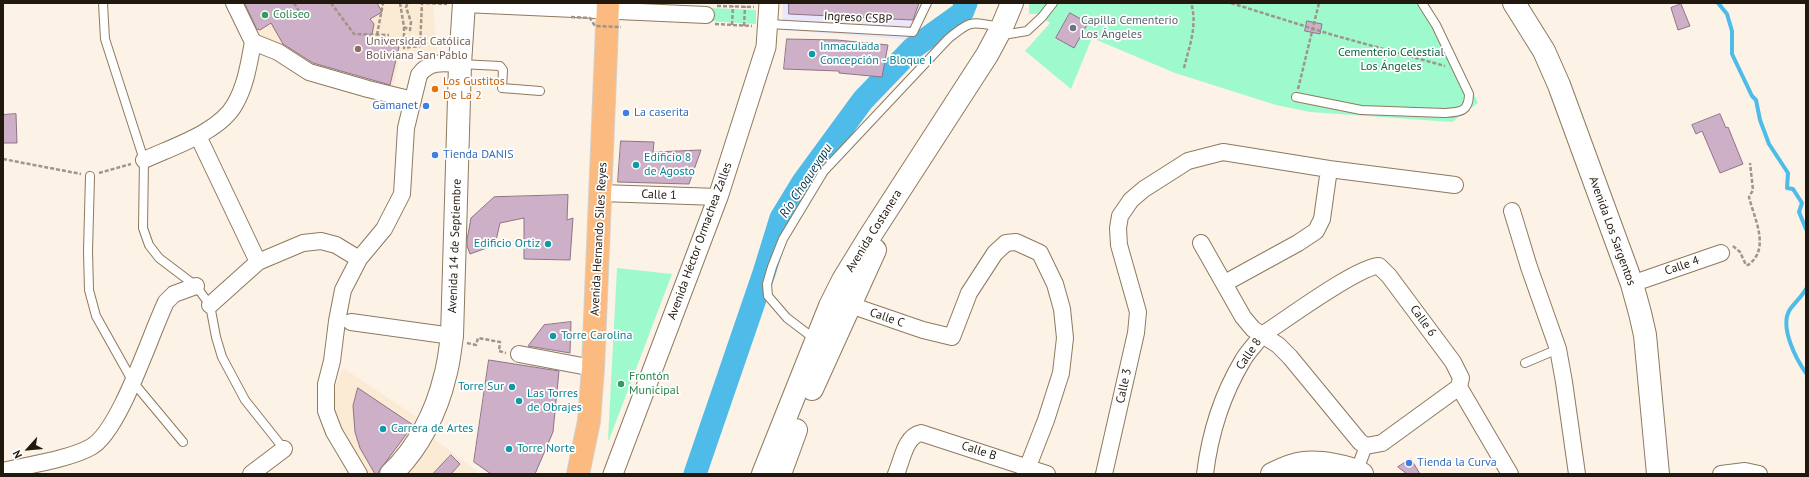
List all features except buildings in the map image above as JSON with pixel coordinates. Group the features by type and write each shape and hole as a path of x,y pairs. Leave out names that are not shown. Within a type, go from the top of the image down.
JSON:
{"main road":[{"name":"Avenida Costanera","path":"780,474 810,393 874,251 997,68 1012,3"},
{"name":"Avenida Costanera","path":"763,474 816,340 843,280 987,55 1006,31 1023,3"},
{"name":"Avenida Los Sargentos","path":"1514,3 1544,51 1656,325 1673,474"},
{"name":"Avenida Los Sargentos","path":"1532,3 1557,44 1576,91 1638,282 1640,313 1644,335 1658,474"},
{"name":"Avenida 14 de Septiembre","path":"391,474 408,454 428,424 446,376 452,336 460,64 464,4"},
{"name":"Avenida Hernando Siles Reyes","path":"578,474 589,421 593,368 612,6"},
{"path":"1272,474 1279,470 1305,462 1330,464 1359,472"}],"street":[{"path":"144,160 198,136 222,120 235,105 245,82 254,42 234,3"},
{"name":"Avenida Héctor Ormachea Zalles","path":"613,474 718,197 766,46 769,24 769,3"},
{"path":"464,4 668,8 713,15"},
{"path":"254,42 278,52 309,72 368,90 413,100"},
{"path":"359,474 334,432 326,410 326,384 332,361 343,290 359,259 384,229 402,194 406,128 419,75 423,69 437,63 460,64"},
{"path":"198,136 258,262"},
{"name":"Calle 3","path":"1104,474 1136,333 1138,312 1119,245 1118,228 1120,216 1131,200 1144,189 1188,161 1222,152 1329,169 1455,185"},
{"path":"1225,283 1298,243 1316,230 1322,219 1329,169"},
{"name":"Calle 1","path":"601,194 718,197"},
{"path":"1512,211 1529,267 1558,349 1577,474"},
{"path":"210,305 258,262 303,243 321,241 336,245 359,259"},
{"name":"Calle C","path":"850,305 923,330 952,337 970,293 995,253 1006,243 1016,242 1040,254 1055,284 1062,309 1066,338 1061,373 1046,420 1026,470"},
{"path":"1201,243 1243,317 1253,329 1278,345 1290,357 1355,436 1366,446"},
{"name":"Calle 4","path":"1638,282 1721,253"},
{"name":"Calle 8","path":"1205,474 1214,425 1223,399 1244,358 1255,346 1262,335 1338,285 1371,266"},
{"name":"Calle 6","path":"1371,266 1379,266 1389,276 1453,362 1461,378 1460,387 1510,474"},
{"path":"3,471 78,453 92,447 102,439 110,429 132,382 166,302 174,294 196,286"},
{"path":"351,322 452,336"},
{"path":"519,354 593,368"},
{"path":"1366,446 1382,443 1460,387"},
{"name":"Calle B","path":"896,474 912,437 925,433 1026,470 1047,474"},
{"path":"1359,472 1366,446"},
{"path":"250,474 284,449"},
{"path":"1721,474 1745,471 1759,474"}],"lane":[{"path":"103,3 105,39 144,160 143,228 149,245 159,258 196,286 210,305 216,337 222,357 245,400 284,449"},
{"name":"Ingreso CSBP","path":"769,24 913,32 928,3"},
{"path":"816,340 787,318 768,296 767,284 783,240 824,171 948,39 962,27 972,22 1006,31 1027,31 1042,17 1053,3"},
{"path":"1296,97 1361,110 1457,112 1466,108 1469,102 1469,94 1436,25 1422,3"},
{"path":"460,64 500,66 502,70 500,86 502,88 540,91"},
{"path":"90,176 88,251 89,290 96,316 132,382 184,442"},
{"path":"1525,363 1558,349"}],"path":[{"path":"294,3 300,12"},
{"path":"331,3 354,34 389,35"},
{"path":"377,35 383,3"},
{"path":"400,3 404,27 404,48 420,46 422,3"},
{"path":"404,27 410,30 411,22 406,7 408,3"},
{"path":"426,3 464,4"},
{"path":"1184,68 1194,26 1195,14 1191,3"},
{"path":"1231,3 1313,29 1457,69"},
{"path":"1296,97 1319,3"},
{"path":"732,25 733,6"},
{"path":"733,6 747,6 746,26 732,25 713,15 733,6"},
{"path":"571,17 590,18 595,26 621,28"},
{"path":"3,159 90,176 144,160"},
{"path":"1721,253 1725,256 1727,255 1730,249 1729,245 1731,244 1740,252 1746,265 1748,265 1755,258 1760,248 1761,242 1749,198 1754,190 1750,163"},
{"path":"452,336 465,335 467,344 476,345 478,338 500,342 499,351 509,353 510,346 519,347 519,354"}],"shaded area":[{"name":"Universidad Católica Boliviana San Pablo","path":"240,3 433,3 437,52 400,53 393,91 313,71 264,44 250,27"},
{"path":"783,3 932,3 912,40 782,30"},
{"path":"343,368 427,424 434,427 434,439 477,471 474,474 368,474 335,422 333,403 336,385"}],"green space":[{"name":"Cementerio Celestial Los Ángeles","path":"1029,3 1427,3 1437,18 1478,103 1452,122 1310,112 1276,105 1175,73 1092,38 1071,89 1025,51 1050,23 1037,14 1029,14"},
{"path":"710,8 756,10 756,24 709,21"},
{"name":"Frontón Municipal","path":"617,268 672,274 608,440"}],"waterway":[{"name":"Río Choqueyapu","path":"695,474 764,273 781,218 803,182 863,100 913,48 962,13 966,3"},
{"path":"1718,3 1727,14 1732,31 1732,54 1752,96 1756,100 1760,120 1769,144 1788,173 1787,188 1793,189 1802,203 1799,212 1806,229"},
{"path":"1806,289 1789,311 1786,326 1790,343 1806,373"}],"place":[{"name":"Coliseo","path":"265,15"},
{"name":"Capilla Cementerio Los Ángeles","path":"1073,28"},
{"name":"Universidad Católica Boliviana San Pablo","path":"358,49"},
{"name":"Inmaculada Concepción - Bloque I","path":"812,54"},
{"name":"Los Gustitos De La 2","path":"435,89"},
{"name":"Gamanet","path":"426,106"},
{"name":"La caserita","path":"626,113"},
{"name":"Tienda DANIS","path":"435,155"},
{"name":"Edificio 8 de Agosto","path":"636,165"},
{"name":"Edificio Ortiz","path":"548,244"},
{"name":"Torre Carolina","path":"553,336"},
{"name":"Frontón Municipal","path":"621,384"},
{"name":"Torre Sur","path":"512,387"},
{"name":"Las Torres de Obrajes","path":"519,401"},
{"name":"Carrera de Artes","path":"383,429"},
{"name":"Torre Norte","path":"509,449"},
{"name":"Tienda la Curva","path":"1409,463"}]}
